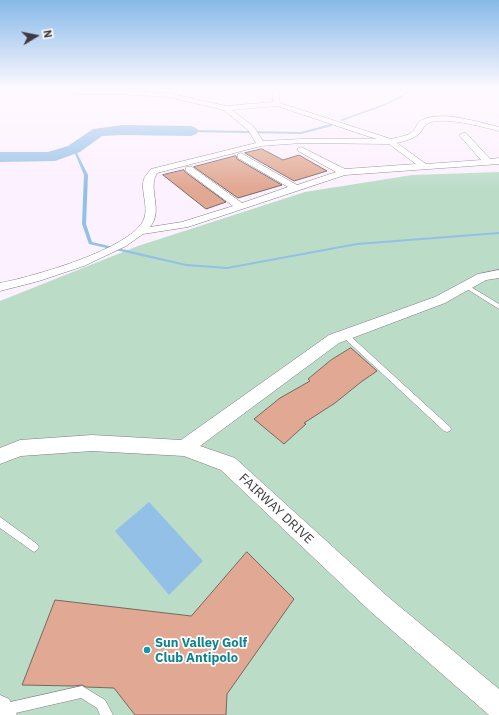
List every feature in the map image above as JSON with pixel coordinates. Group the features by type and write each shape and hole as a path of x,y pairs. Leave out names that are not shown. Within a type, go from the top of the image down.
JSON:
{"street":[{"path":"242,122 253,132 261,144"},
{"path":"334,122 390,142 424,166"},
{"path":"0,287 62,270 98,256 118,246 141,231 148,221 150,212 148,180 154,172 177,164 261,144 302,141 390,142 411,136 417,132 423,122"},
{"path":"469,122 499,129"},
{"path":"463,135 488,162"},
{"path":"301,149 344,172"},
{"path":"241,156 296,188"},
{"path":"141,231 184,225 344,172 499,161"},
{"path":"189,169 240,207"},
{"path":"184,448 334,339 440,300 482,277 499,274"},
{"name":"FAIRWAY DRIVE","path":"0,456 20,448 92,443 184,448 228,464 379,604 499,706"}],"lane":[{"path":"466,286 499,307"},
{"path":"345,335 447,429"},
{"path":"0,522 34,547"},
{"path":"2,711 82,692 101,704 107,715"}],"green space":[{"path":"499,172 499,715 0,715 0,301 138,246 305,192 412,175"}],"water":[{"path":"149,502 203,561 169,595 115,531"}],"building":[{"path":"262,149 283,160 299,155 327,171 294,181 245,153"},
{"path":"236,156 237,159 282,185 238,198 194,167"},
{"path":"184,170 226,202 206,209 163,175"},
{"path":"351,348 377,371 335,403 304,423 306,424 284,444 254,419 280,398 310,381 308,379 331,360"},
{"name":"Sun Valley Golf Club Antipolo","path":"247,552 294,599 227,694 226,715 135,715 114,688 86,687 82,685 22,685 55,600 191,616"}],"waterway":[{"path":"191,131 301,133 331,125"},
{"path":"0,157 49,157 74,149 98,132 123,130 191,131"},
{"path":"74,149 86,175 84,224 90,243 186,265 227,268 357,244 499,233"}],"place":[{"name":"Sun Valley Golf Club Antipolo","path":"147,650"}]}
